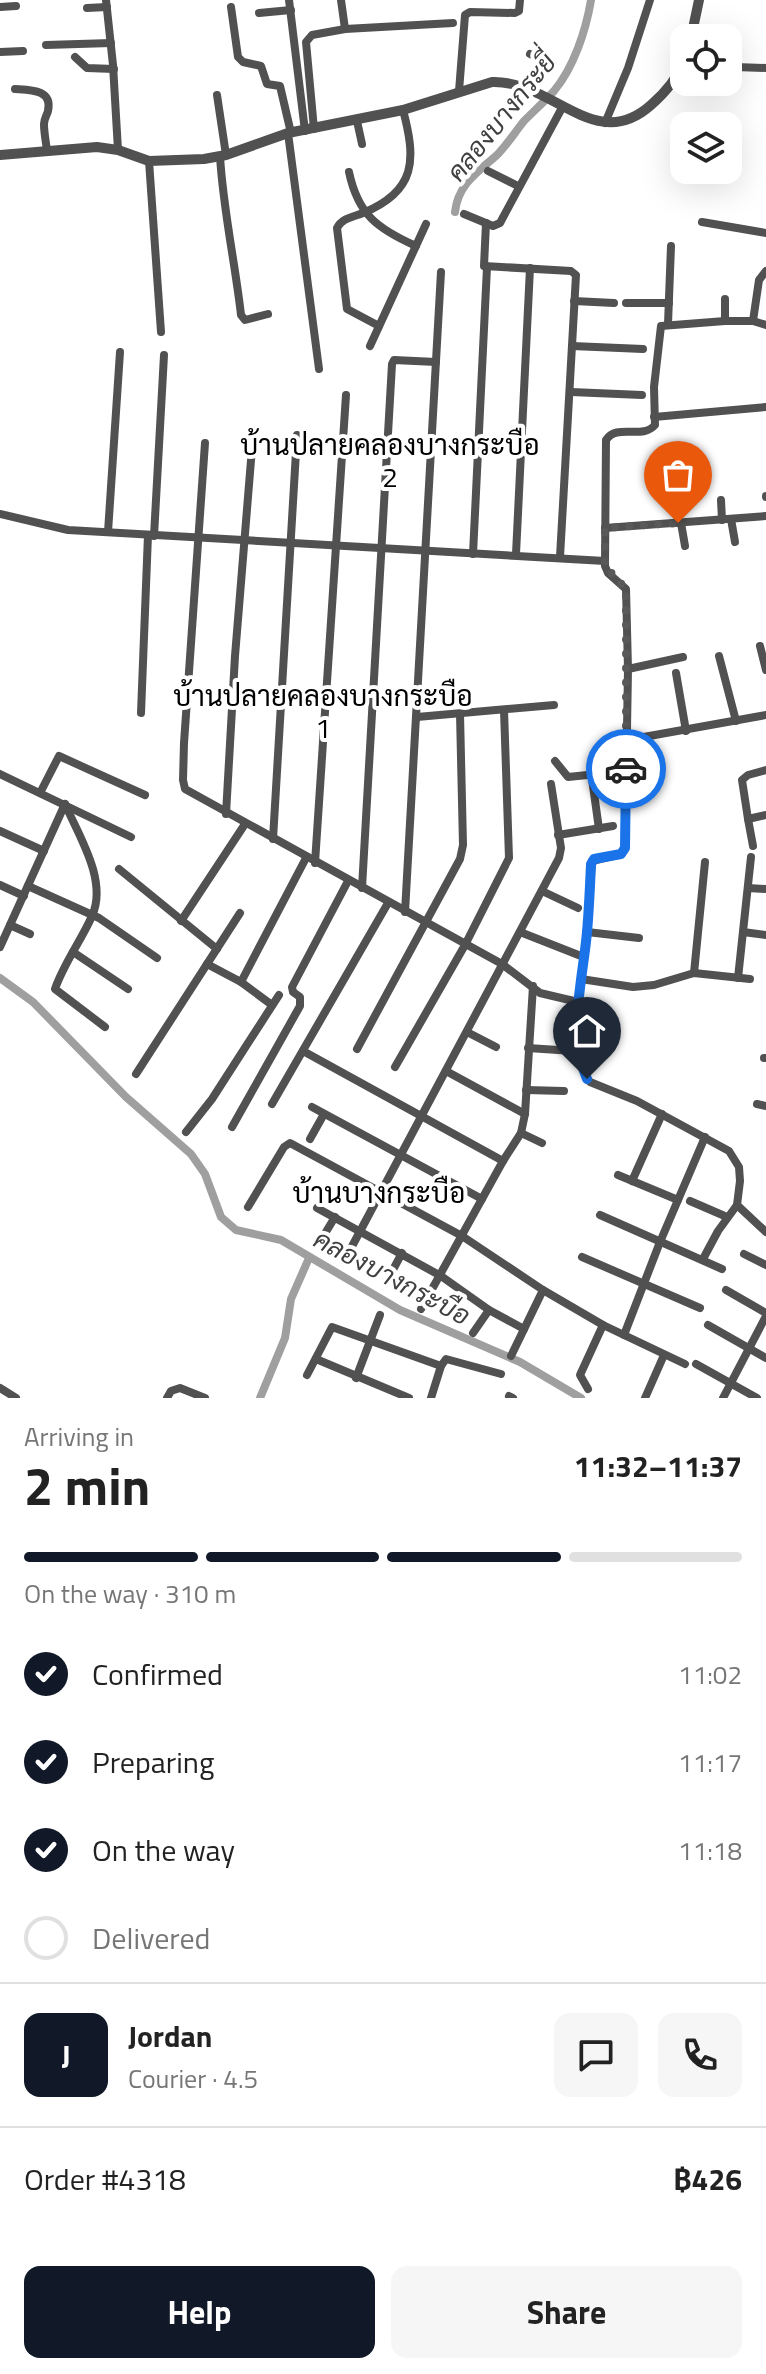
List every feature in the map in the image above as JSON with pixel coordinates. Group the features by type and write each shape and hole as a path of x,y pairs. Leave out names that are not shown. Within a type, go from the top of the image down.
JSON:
{"street":[{"path":"341,0 345,29"},
{"path":"459,91 465,15 470,12 515,13 519,11 520,0"},
{"path":"605,123 628,68 650,0"},
{"path":"694,24 699,0"},
{"path":"87,8 106,4 114,69 118,150"},
{"path":"259,13 290,5 310,130"},
{"path":"0,7 16,6"},
{"path":"231,7 238,57 243,62 261,66 267,84 280,86 289,133 319,369"},
{"path":"310,130 306,42 312,35 345,29 453,23"},
{"path":"46,45 111,43"},
{"path":"0,52 23,51"},
{"path":"527,88 543,64 530,54"},
{"path":"75,57 87,68 114,69"},
{"path":"742,67 766,68"},
{"path":"0,155 97,147 118,150 149,161 176,162 223,156 289,133 403,110 492,82 515,83 605,123 626,121 647,109 670,85"},
{"path":"15,89 36,90 44,94 48,111 44,120 47,151"},
{"path":"217,95 225,209 231,231 241,315 245,320 268,314"},
{"path":"464,214 497,226 500,223 558,104"},
{"path":"379,326 352,313 344,304 337,228 342,220 367,211 391,197 405,179 412,152 403,110"},
{"path":"357,121 362,144"},
{"path":"149,161 161,332"},
{"path":"488,171 518,186"},
{"path":"349,172 356,197 381,229 416,246"},
{"path":"702,222 766,233"},
{"path":"473,554 487,267 483,259 486,223"},
{"path":"370,346 426,224"},
{"path":"668,324 671,246"},
{"path":"487,267 575,272 560,557"},
{"path":"516,554 530,268"},
{"path":"753,321 759,280 766,271"},
{"path":"405,912 441,272"},
{"path":"725,299 725,321"},
{"path":"574,301 614,303"},
{"path":"626,303 669,303"},
{"path":"703,1259 737,1205 739,1167 729,1151 705,1137 587,1079 578,1044 578,1002 592,861 621,854 625,848 626,589 608,573 605,561 606,440 615,432 652,430 659,328 668,324 725,321 753,321 766,325"},
{"path":"572,346 643,349"},
{"path":"108,532 120,352"},
{"path":"141,713 164,355"},
{"path":"362,888 394,360 436,362"},
{"path":"571,392 642,395"},
{"path":"241,982 310,860 346,395"},
{"path":"654,417 766,407"},
{"path":"273,839 297,435"},
{"path":"205,443 183,780 190,794 502,964 540,993 578,1002"},
{"path":"226,814 252,448"},
{"path":"721,500 735,542"},
{"path":"677,503 685,546"},
{"path":"0,514 60,529 291,545 516,554 605,561"},
{"path":"605,528 766,516"},
{"path":"760,646 766,670"},
{"path":"719,656 736,721"},
{"path":"628,669 683,657"},
{"path":"676,673 686,731"},
{"path":"417,717 554,705"},
{"path":"395,1067 465,945 510,850 504,710"},
{"path":"357,1049 427,924 463,851 460,714"},
{"path":"627,740 766,715"},
{"path":"40,793 59,756 145,795"},
{"path":"555,761 568,777 626,771"},
{"path":"753,846 742,780 766,770"},
{"path":"0,774 131,837"},
{"path":"592,779 599,829"},
{"path":"349,1252 559,858 551,784"},
{"path":"1,941 65,804"},
{"path":"65,804 92,868 97,898 93,916 55,989 105,1027"},
{"path":"748,819 766,815"},
{"path":"181,921 245,824"},
{"path":"558,835 613,826"},
{"path":"0,831 44,851"},
{"path":"738,978 751,857"},
{"path":"694,973 705,862"},
{"path":"119,869 217,949"},
{"path":"232,1127 300,1006 300,997 292,987 348,881"},
{"path":"0,885 24,896"},
{"path":"28,886 93,916 157,958"},
{"path":"748,888 766,889"},
{"path":"542,891 578,908"},
{"path":"272,1104 388,903"},
{"path":"136,1074 240,913"},
{"path":"10,925 30,934"},
{"path":"520,932 581,956"},
{"path":"587,932 639,938"},
{"path":"743,932 766,935"},
{"path":"73,952 128,989"},
{"path":"207,964 241,982 272,1005"},
{"path":"581,979 633,987 654,985 694,973 750,979"},
{"path":"421,1309 521,1133 525,1114 533,986"},
{"path":"186,1132 212,1099 279,995"},
{"path":"467,1032 496,1047"},
{"path":"528,1048 573,1051"},
{"path":"303,1051 503,1161"},
{"path":"446,1071 525,1114"},
{"path":"526,1090 564,1091"},
{"path":"312,1107 482,1199"},
{"path":"310,1139 324,1114"},
{"path":"632,1181 662,1114"},
{"path":"521,1133 542,1143"},
{"path":"624,1335 705,1137"},
{"path":"248,1207 287,1143 462,1236 543,1290 603,1325 685,1364"},
{"path":"618,1175 678,1200"},
{"path":"690,1201 727,1217"},
{"path":"737,1205 766,1232"},
{"path":"317,1208 402,1253 524,1329"},
{"path":"600,1215 722,1269"},
{"path":"321,1240 335,1217"},
{"path":"388,1279 402,1253"},
{"path":"744,1254 766,1265"},
{"path":"582,1257 700,1308"},
{"path":"511,1356 543,1290"},
{"path":"723,1398 766,1314 726,1290"},
{"path":"473,1333 489,1310"},
{"path":"356,1378 380,1315"},
{"path":"588,1389 580,1375 603,1325"},
{"path":"708,1325 766,1358"},
{"path":"307,1375 332,1327 441,1366"},
{"path":"645,1398 664,1355"},
{"path":"316,1359 409,1398"},
{"path":"431,1398 446,1359 501,1374"},
{"path":"696,1364 757,1398"},
{"path":"0,1388 16,1398"},
{"path":"167,1398 171,1391 180,1388 205,1398"}],"waterway":[{"name":"คลองบางกระยี่","path":"455,212 460,194 470,179 501,151 568,71 586,24 591,0"},
{"name":"คลองบางกระบือ","path":"0,978 33,1002 126,1097 191,1154 205,1174 221,1217 236,1230 281,1240 400,1310 520,1362 581,1398"},
{"path":"260,1398 285,1338 291,1299 309,1258"}],"way so far":[{"path":"626,769 626,589 608,573 605,566 605,528 678,523"}],"district":[{"name":"บ้านปลายคลองบางกระบือ 2","path":"390,460"},
{"name":"บ้านปลายคลองบางกระบือ 1","path":"323,711"},
{"name":"บ้านบางกระบือ","path":"379,1192"}],"route":[{"path":"587,1079 578,1044 578,1002 591,864 594,859 624,851 626,769"}]}
